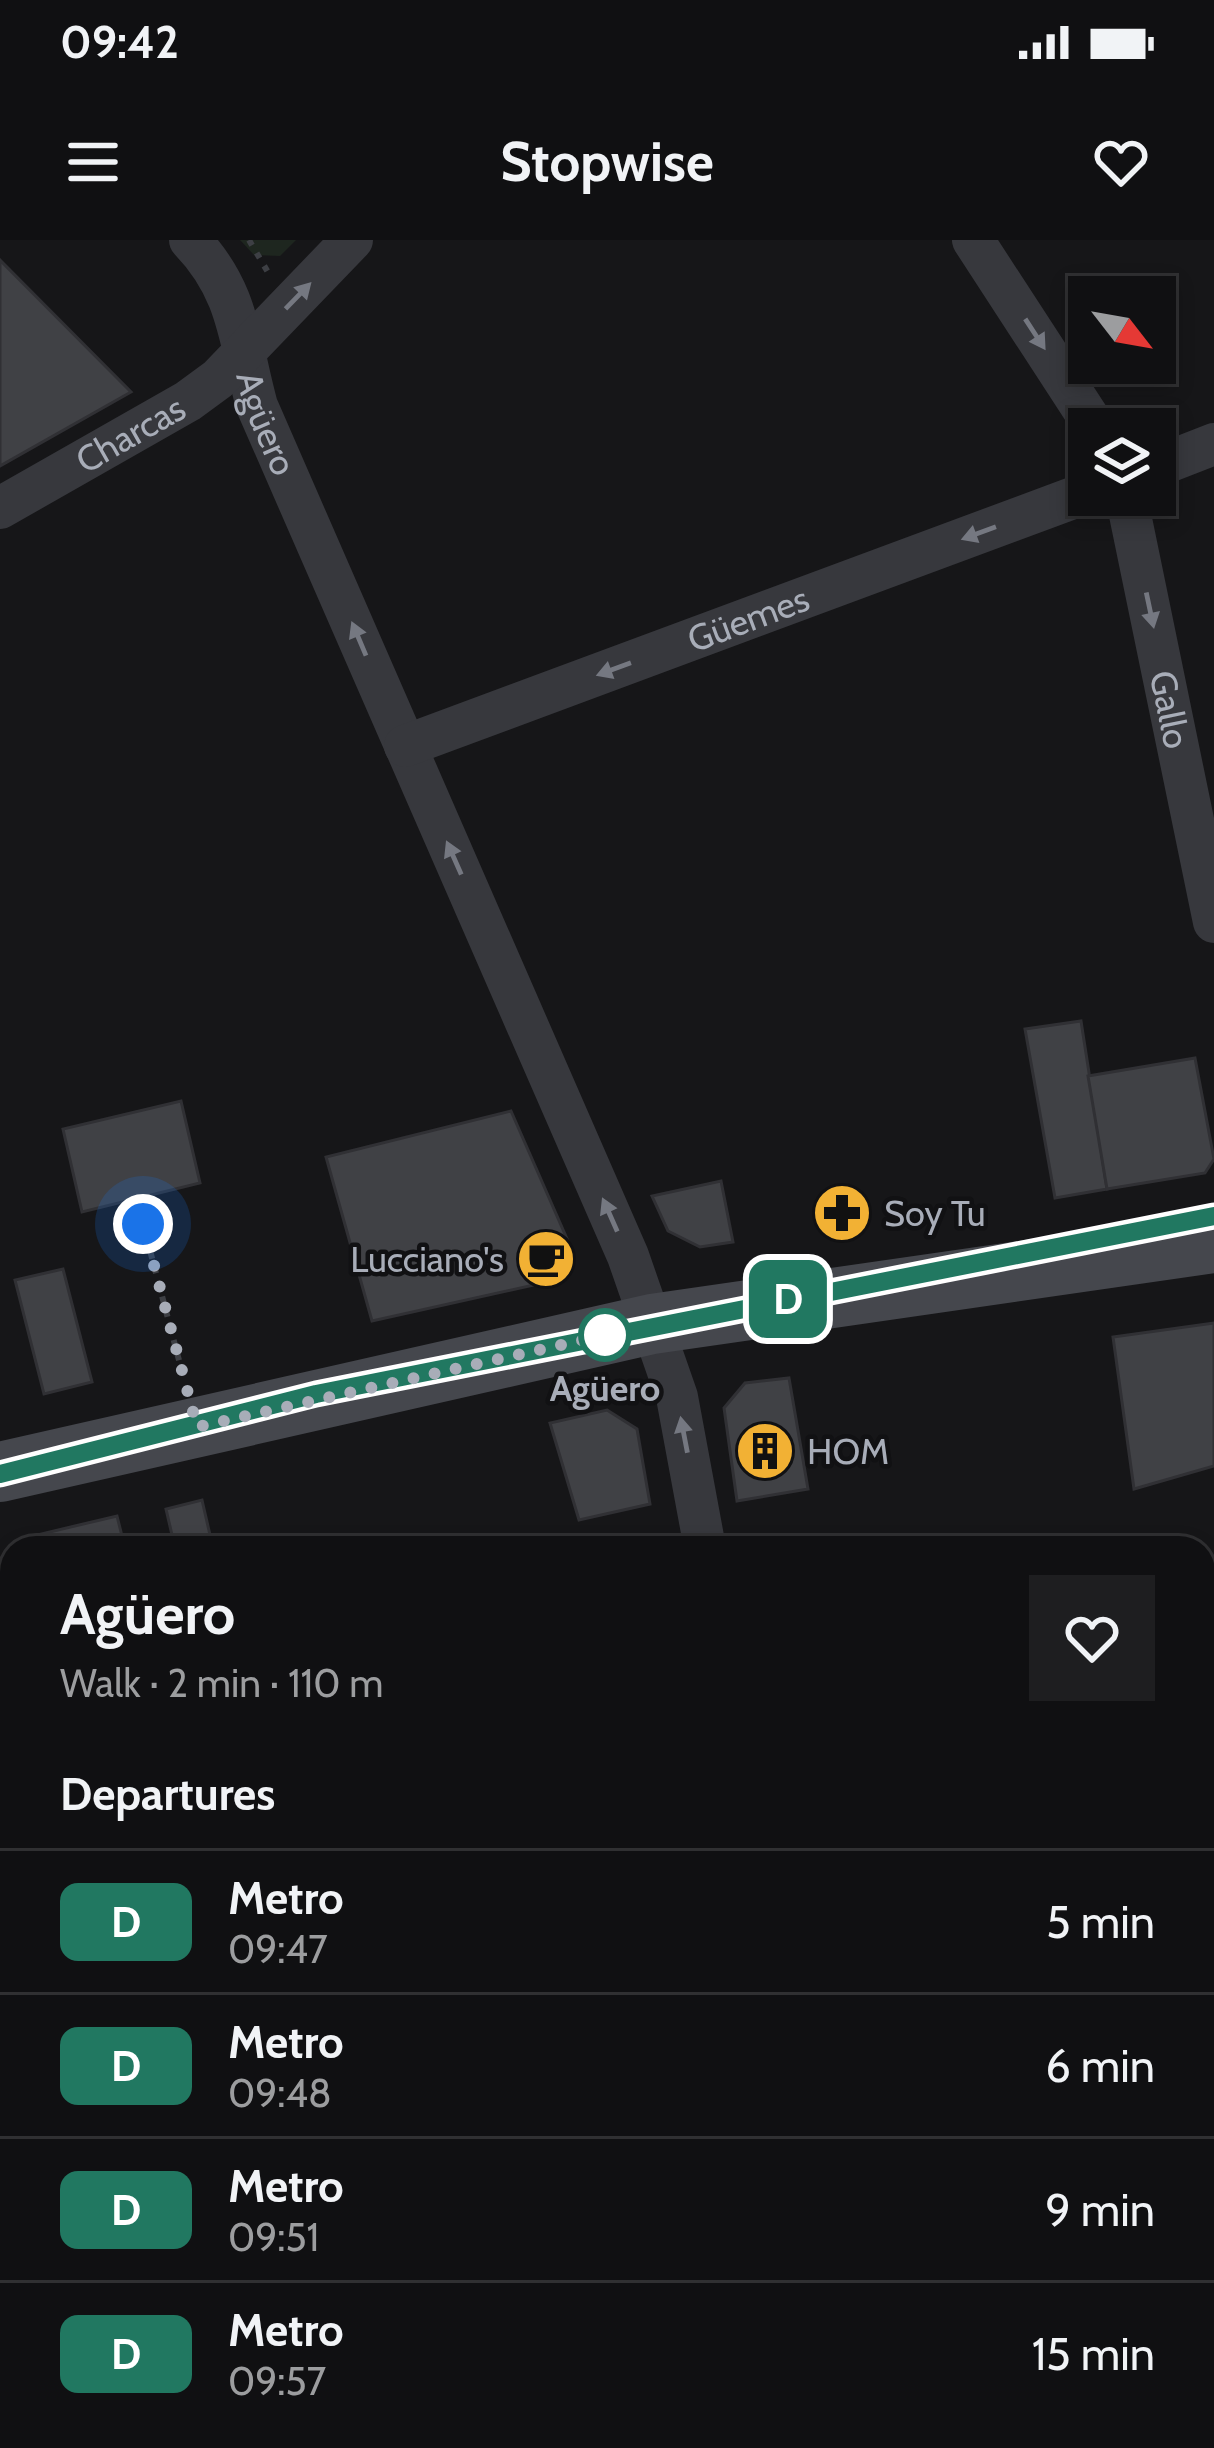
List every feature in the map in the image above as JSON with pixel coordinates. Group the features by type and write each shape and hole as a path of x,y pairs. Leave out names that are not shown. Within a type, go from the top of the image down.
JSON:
{"main road":[{"path":"0,1472 652,1324 1214,1243"}],"street":[{"name":"Agüero","path":"190,240 223,281 237,314 257,406 628,1256 677,1397 703,1536"},
{"name":"Charcas","path":"0,508 188,401 218,379 352,240"},
{"path":"973,240 1082,408"},
{"path":"1176,459 1214,444"},
{"name":"Güemes","path":"405,746 1068,500"},
{"name":"Gallo","path":"1130,516 1214,922"}],"path":[{"path":"143,1224 197,1427"}],"shaded area":[{"path":"240,240 296,240 280,256 254,255"}],"building":[{"path":"0,260 131,392 0,466"},
{"path":"1081,1021 1107,1189 1055,1198 1025,1029"},
{"path":"1195,1058 1214,1159 1205,1173 1107,1189 1088,1076"},
{"path":"181,1101 200,1183 82,1212 63,1129"},
{"path":"511,1111 571,1248 552,1281 372,1321 326,1157"},
{"path":"721,1181 733,1242 700,1247 668,1231 652,1196"},
{"path":"63,1269 92,1382 44,1394 15,1280"},
{"path":"1214,1323 1214,1466 1134,1489 1113,1337"},
{"name":"HOM","path":"789,1378 808,1489 737,1501 724,1408 745,1383"},
{"path":"607,1410 637,1429 650,1504 579,1520 550,1423"},
{"path":"202,1500 210,1536 172,1536 166,1509"},
{"path":"117,1516 122,1536 41,1536"}],"metro line":[{"name":"D","path":"0,1474 316,1394 1214,1216"}],"place":[{"name":"Soy Tu","path":"842,1213"},
{"name":"Lucciano's","path":"546,1259"},
{"name":"Agüero","path":"605,1335"},
{"name":"HOM","path":"765,1451"}],"route":[{"path":"143,1224 197,1427 605,1335"}]}
